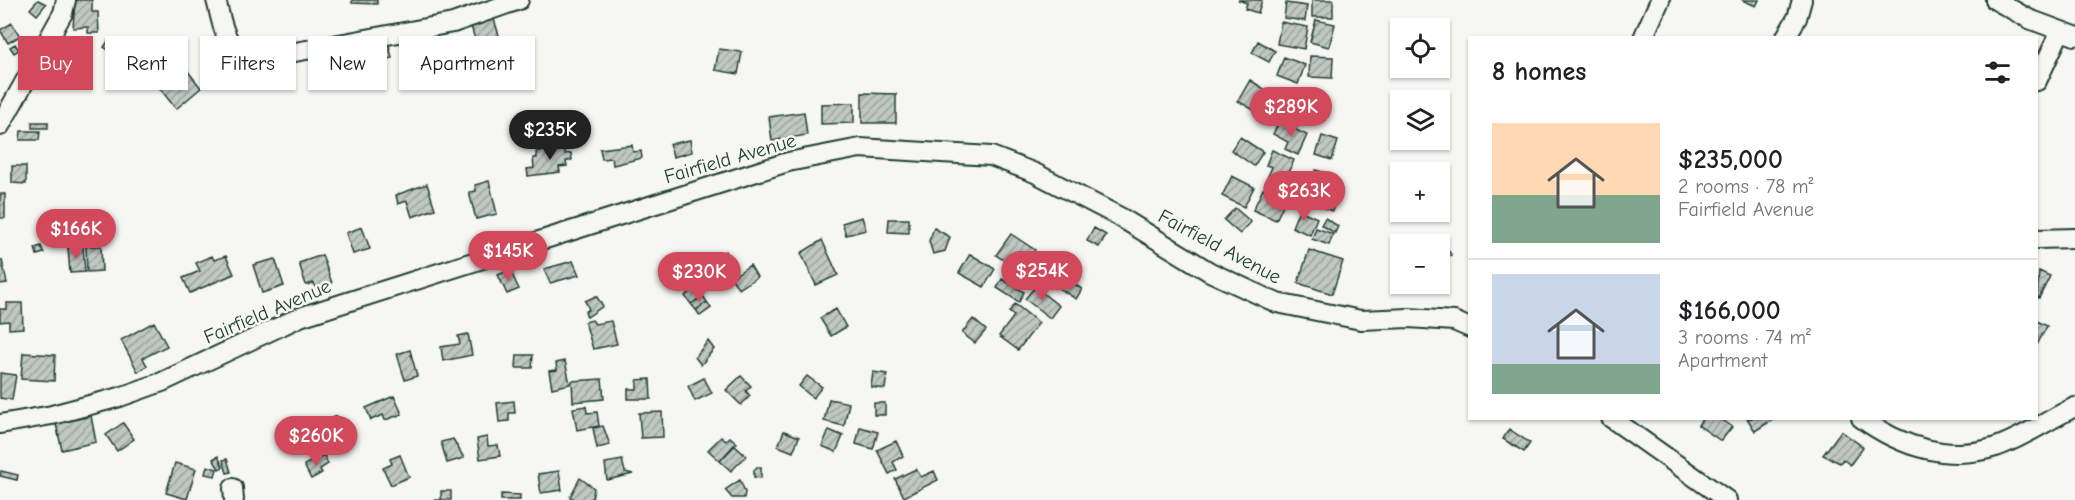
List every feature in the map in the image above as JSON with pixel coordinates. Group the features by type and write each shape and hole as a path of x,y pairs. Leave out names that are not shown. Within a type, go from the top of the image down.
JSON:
{"street":[{"path":"0,126 63,13 66,0"},
{"path":"216,0 229,42 244,55 257,59 453,23 519,0"},
{"path":"1644,36 1660,0"},
{"path":"1786,36 1797,18 1802,0"},
{"path":"1995,0 2029,19 2068,34 2038,79"},
{"name":"Fairfield Avenue","path":"0,424 52,415 120,397 162,382 300,317 788,162 860,148 991,156 1046,178 1120,217 1210,272 1277,303 1361,320 1409,318 1454,321 1468,327"},
{"path":"2038,239 2075,238"},
{"path":"1865,420 1917,449 1961,453 1997,447 2075,407"},
{"path":"1614,420 1727,500"}],"building":[{"path":"38,0 46,4 37,15 30,9"},
{"path":"75,0 92,0 92,12 98,12 99,33 88,33 88,27 73,28"},
{"path":"352,0 377,0 377,4 352,3"},
{"path":"1238,0 1262,0 1258,13 1245,9 1247,3"},
{"path":"1312,0 1333,0 1333,17 1312,17"},
{"path":"1742,0 1759,0 1756,6"},
{"path":"1286,3 1307,6 1305,21 1284,18"},
{"path":"493,16 499,36 474,36 470,23"},
{"path":"1316,20 1335,24 1329,47 1310,42"},
{"path":"1281,22 1308,27 1304,49 1277,44"},
{"path":"12,23 20,36 8,43 0,30"},
{"path":"387,37 392,58 387,59"},
{"path":"1258,41 1275,51 1269,62 1252,53"},
{"path":"15,44 18,51 14,53 10,47"},
{"path":"719,49 742,52 738,74 715,70"},
{"path":"1310,56 1333,57 1332,78 1309,77"},
{"path":"1284,57 1305,65 1298,84 1277,76"},
{"path":"188,71 200,89 176,109 161,90 188,90"},
{"path":"1250,80 1269,92 1257,112 1238,101"},
{"path":"862,93 896,94 896,123 862,123"},
{"path":"1290,100 1307,111 1297,127 1279,116"},
{"path":"854,103 854,123 821,124 821,104"},
{"path":"804,112 807,135 772,141 769,117"},
{"path":"32,122 48,122 48,128 32,128"},
{"path":"1279,122 1307,135 1298,155 1285,149 1288,142 1273,134"},
{"path":"21,131 40,131 39,140 20,140"},
{"path":"1322,136 1338,141 1332,160 1316,155"},
{"path":"1240,137 1263,152 1254,166 1231,150"},
{"path":"690,140 692,152 673,157 670,144"},
{"path":"564,145 565,154 571,153 572,160 566,161 567,166 559,167 560,172 528,176 527,169 534,168 533,158 537,158 536,152"},
{"path":"632,145 633,152 641,151 642,158 613,165 612,158 602,159 600,149"},
{"path":"1272,150 1294,160 1281,188 1266,181 1272,167 1266,165"},
{"path":"12,166 26,166 26,184 12,183"},
{"path":"1316,170 1333,175 1331,184 1314,180"},
{"path":"1232,176 1254,187 1244,207 1222,196"},
{"path":"489,181 497,214 476,219 469,192 476,191 475,185"},
{"path":"427,184 435,209 412,217 407,201 398,204 396,195"},
{"path":"1314,185 1339,195 1332,211 1307,201"},
{"path":"1263,189 1286,199 1276,220 1253,210"},
{"path":"0,194 5,194 5,218 0,218"},
{"path":"1235,208 1251,222 1240,234 1224,220"},
{"path":"1299,210 1317,218 1310,235 1292,227"},
{"path":"862,217 866,230 846,235 842,223"},
{"path":"1325,218 1338,226 1335,233 1321,225"},
{"path":"889,219 909,219 909,233 888,232"},
{"path":"362,227 370,249 353,254 346,233"},
{"path":"934,228 950,237 945,251 933,254 929,241"},
{"path":"1094,228 1106,235 1099,247 1087,241"},
{"path":"1316,228 1333,234 1329,245 1312,239"},
{"path":"1011,234 1035,250 1020,271 996,255"},
{"path":"822,240 838,275 816,285 801,253"},
{"path":"41,246 44,253 37,255 35,248"},
{"path":"86,246 101,246 102,271 87,272"},
{"path":"83,247 85,272 70,273 68,248"},
{"path":"1309,250 1343,261 1332,294 1298,283"},
{"path":"726,251 736,271 724,278 713,258"},
{"path":"970,254 995,269 984,287 959,273"},
{"path":"322,255 332,283 316,289 314,283 306,285 299,263"},
{"path":"212,256 214,260 226,256 234,274 190,293 183,278 200,271 196,263"},
{"path":"275,259 284,286 262,293 253,265"},
{"path":"0,260 2,260 7,283 0,284"},
{"path":"573,261 579,275 550,283 544,269"},
{"path":"750,265 757,277 739,289 731,278"},
{"path":"510,270 519,289 507,294 498,275"},
{"path":"2039,271 2050,276 2039,298"},
{"path":"1062,276 1082,289 1076,299 1055,286"},
{"path":"1002,279 1024,292 1019,302 997,288"},
{"path":"696,287 703,296 691,304 685,296"},
{"path":"1035,287 1059,306 1050,318 1025,299"},
{"path":"596,296 603,306 587,317 585,312 589,309 585,301"},
{"path":"703,296 707,302 696,310 691,304"},
{"path":"707,302 711,308 700,316 696,310"},
{"path":"7,303 22,303 23,328 9,329 9,321 0,322 0,309 7,309"},
{"path":"1015,304 1039,323 1018,350 999,336 1014,316 1009,312"},
{"path":"836,309 846,327 831,336 820,318"},
{"path":"973,319 986,330 975,343 962,333"},
{"path":"592,320 595,324 611,321 617,344 593,349 585,322"},
{"path":"154,322 167,346 143,358 147,366 138,372 121,340"},
{"path":"2038,322 2047,326 2038,343"},
{"path":"468,334 472,355 443,361 441,347 460,344 458,336"},
{"path":"708,341 714,349 701,365 695,357"},
{"path":"410,350 417,376 405,380 397,354"},
{"path":"23,353 55,355 54,381 21,379"},
{"path":"517,355 533,355 532,368 516,368"},
{"path":"565,361 570,384 552,388 549,371 557,370 556,363"},
{"path":"873,372 887,374 885,389 871,387"},
{"path":"0,373 16,375 12,400 0,398"},
{"path":"741,376 751,386 746,391 750,396 741,405 726,390"},
{"path":"807,376 822,387 813,398 799,386"},
{"path":"704,378 712,393 695,401 688,386"},
{"path":"602,379 604,399 573,402 572,381"},
{"path":"650,379 651,399 628,399 628,389 637,389 637,380"},
{"path":"394,396 402,414 385,420 383,415 371,420 366,408"},
{"path":"829,399 849,403 844,426 824,421"},
{"path":"514,401 515,413 509,413 509,421 499,422 497,403"},
{"path":"874,403 885,403 885,415 874,415"},
{"path":"586,406 587,413 597,412 599,426 577,430 573,408"},
{"path":"662,412 663,437 641,438 639,413"},
{"path":"91,416 96,442 62,450 56,424"},
{"path":"337,416 345,434 319,446 311,428"},
{"path":"1702,420 1723,420 1732,427 1721,441 1698,425"},
{"path":"1748,420 1772,420 1755,431"},
{"path":"123,423 134,439 117,451 106,435"},
{"path":"603,426 610,445 597,448 593,428"},
{"path":"860,427 878,432 873,449 856,444"},
{"path":"1509,429 1530,443 1524,452 1503,439"},
{"path":"829,430 843,436 836,452 822,446"},
{"path":"784,431 799,437 793,452 778,446"},
{"path":"1841,431 1863,447 1850,465 1843,459 1840,463 1823,455"},
{"path":"487,437 488,446 498,445 500,456 480,459 477,439"},
{"path":"721,437 726,441 730,437 737,443 720,461 708,450"},
{"path":"453,439 464,458 447,463 441,442"},
{"path":"896,441 903,456 893,462 897,470 889,474 877,450"},
{"path":"734,445 746,456 731,471 720,461"},
{"path":"324,455 328,464 320,469 322,473 311,479 304,465"},
{"path":"400,455 409,477 391,485 383,468 392,464 390,459"},
{"path":"218,456 223,467 219,469 213,459"},
{"path":"227,459 231,472 227,473 223,460"},
{"path":"622,460 625,472 633,474 607,480 605,463"},
{"path":"175,463 196,469 187,499 166,493"},
{"path":"207,466 217,469 215,476 205,474"},
{"path":"761,467 761,478 754,477 754,470"},
{"path":"916,469 921,477 934,471 938,480 904,497 895,479"},
{"path":"1,471 18,475 17,480 0,476"},
{"path":"559,471 562,490 541,493 538,474"},
{"path":"580,478 594,488 592,500 576,500 570,497"},
{"path":"740,480 745,492 744,498 732,498 725,490"},
{"path":"441,491 451,491 451,500 441,500"},
{"path":"501,494 520,495 520,500 501,500"}]}
